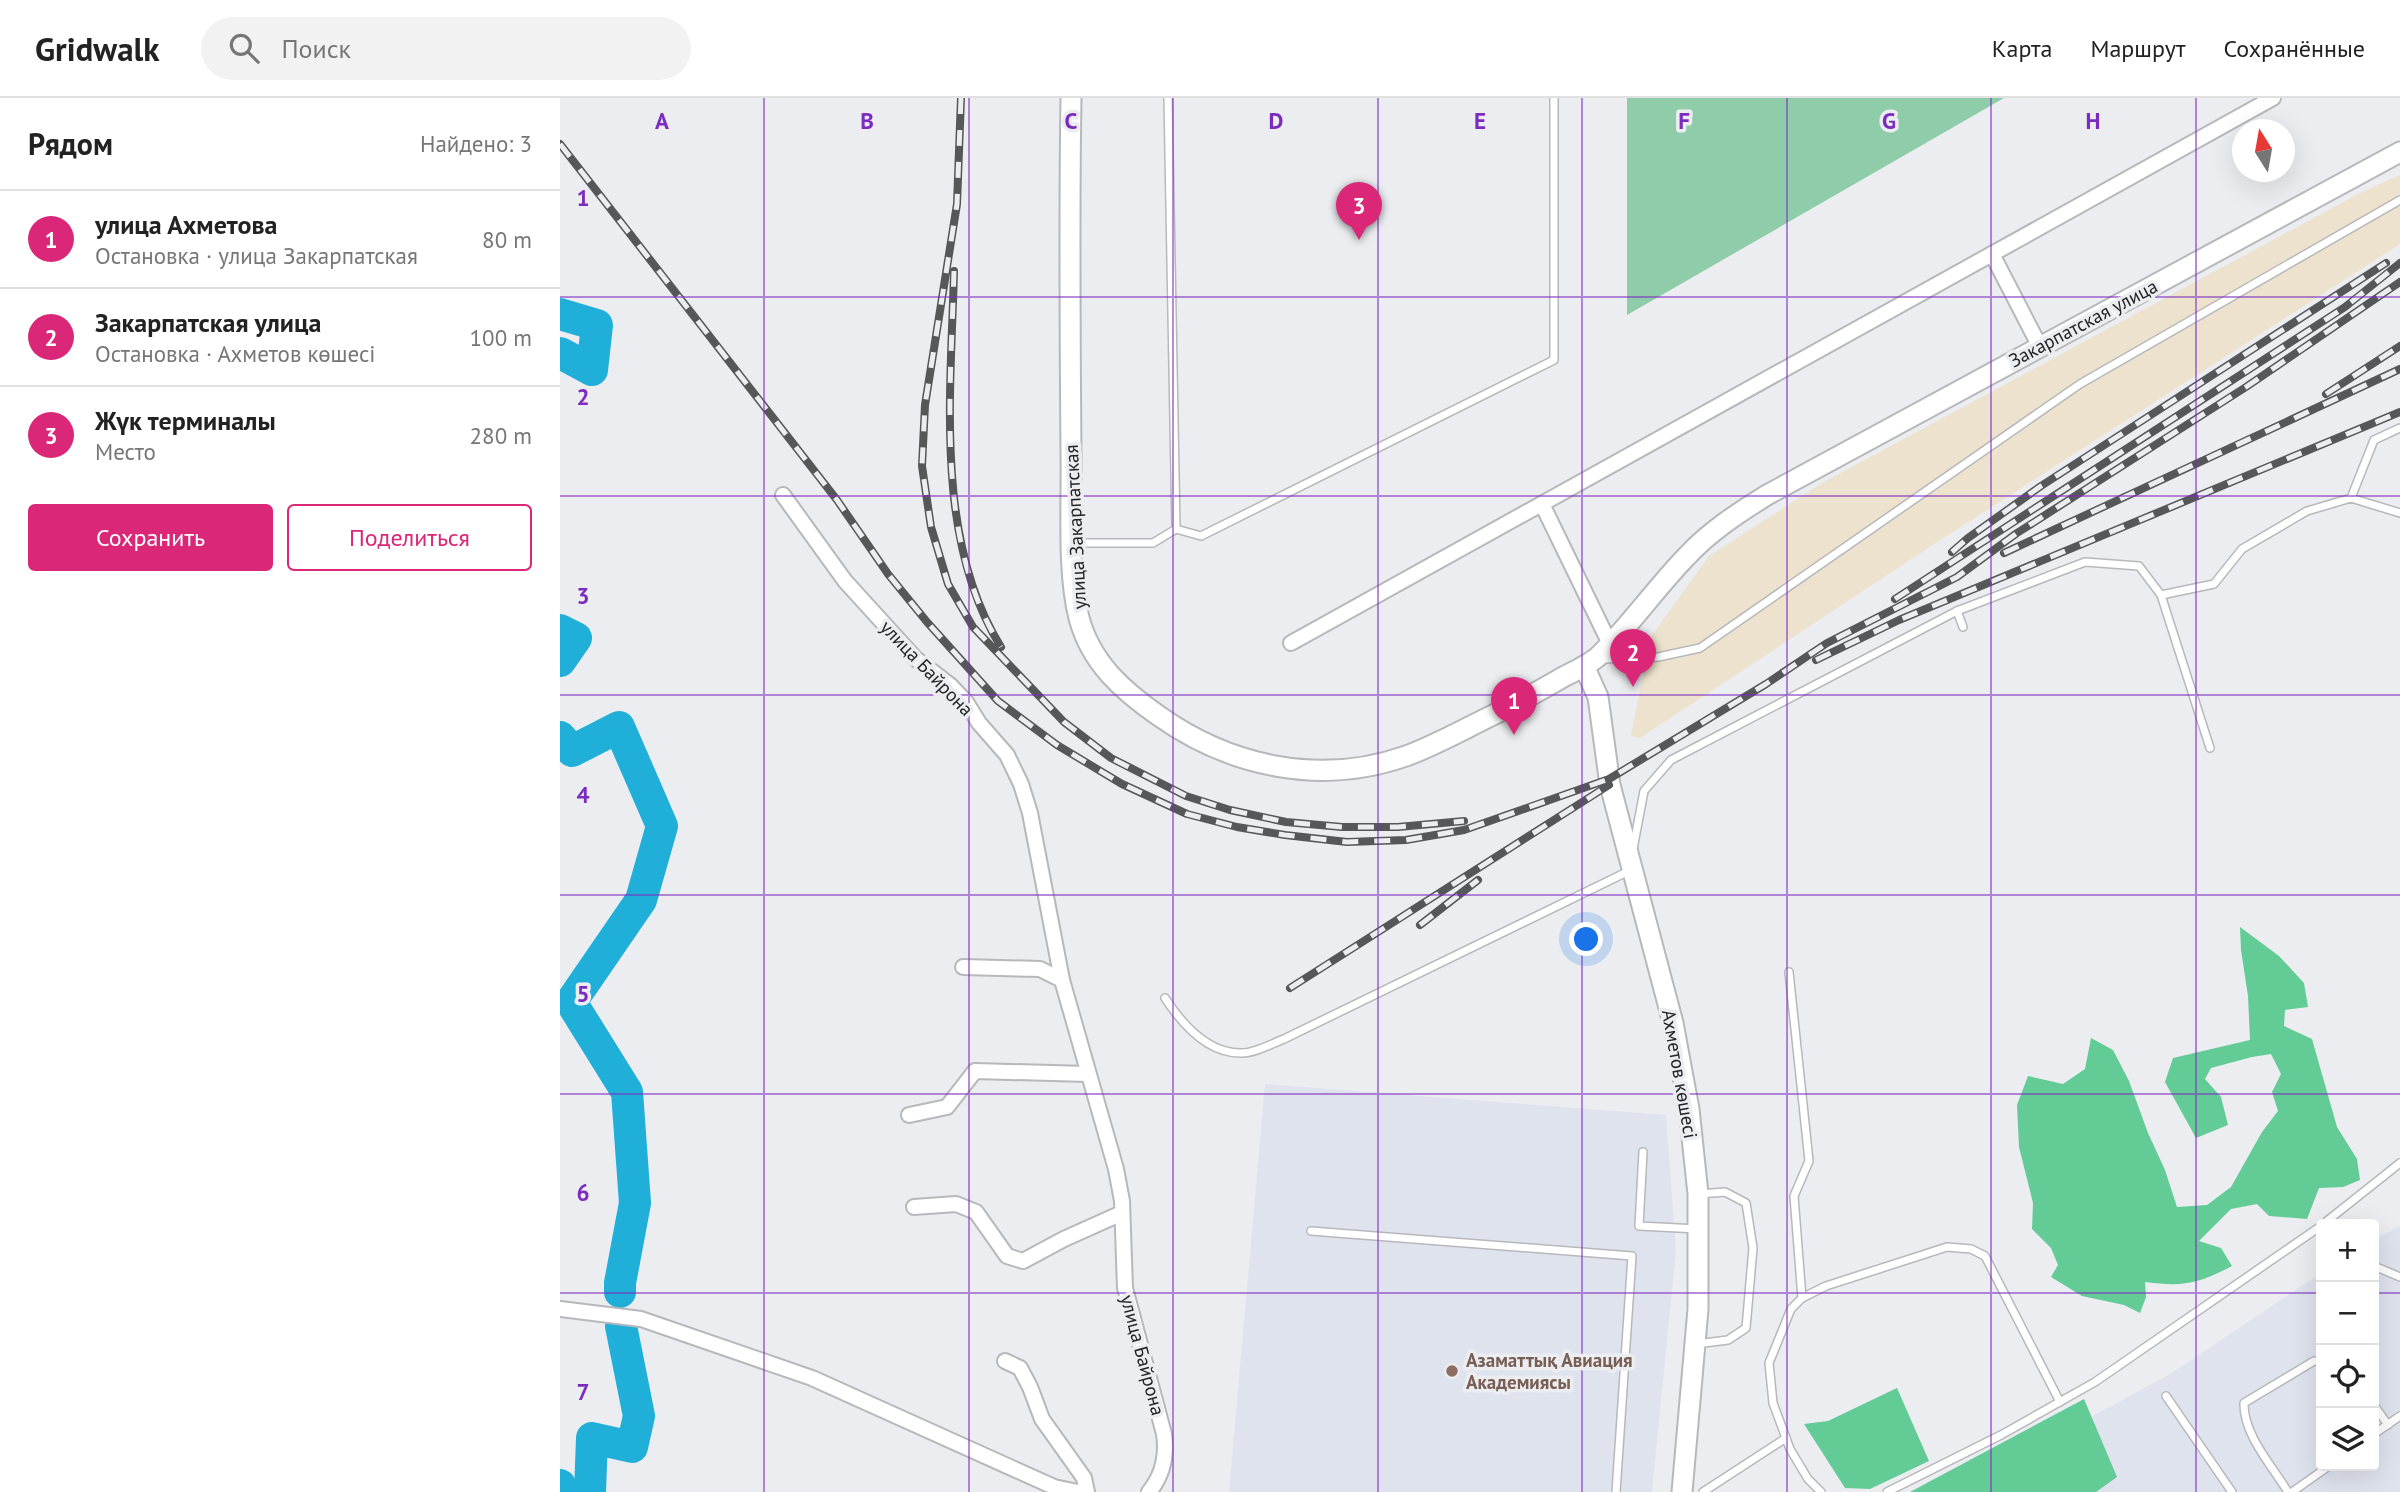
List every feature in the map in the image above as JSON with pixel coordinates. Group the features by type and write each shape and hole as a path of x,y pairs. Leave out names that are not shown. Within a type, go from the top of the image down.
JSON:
{"street":[{"name":"улица Закарпатская","path":"1071,98 1069,270 1073,543 1078,616 1096,658 1113,680 1139,702 1196,740 1235,757 1267,766 1338,770 1372,765 1431,746 1517,703 1590,662"},
{"path":"1291,643 2273,98"},
{"name":"Закарпатская улица","path":"1590,662 1610,644 1687,555 1731,517 2040,346 2400,152"},
{"path":"1992,254 2040,346"},
{"name":"улица Байрона","path":"783,495 845,581 916,659 966,702 979,723 1007,755 1021,783 1030,813 1062,980 1116,1169 1122,1213 1125,1288 1164,1434 1166,1452 1157,1482 1149,1492"},
{"path":"1542,504 1610,644"},
{"name":"Ахметов көшесі","path":"1590,662 1598,697 1609,785 1673,1023 1689,1109 1698,1194 1698,1309 1682,1492"},
{"path":"963,967 1040,969 1062,980"},
{"path":"909,1115 947,1107 975,1071 1088,1074"},
{"path":"914,1207 957,1204 976,1212 1007,1256 1023,1261 1064,1238 1122,1213"},
{"path":"560,1309 641,1319 811,1378 1054,1488 1078,1492"},
{"path":"1005,1361 1020,1368 1042,1419 1084,1478 1087,1492"}],"lane":[{"path":"1168,98 1176,529"},
{"path":"1073,543 1153,543 1176,529 1201,536 1554,360 1554,98"},
{"path":"1590,662 1658,657 1700,649 2080,384 2400,200"},
{"path":"2351,498 2374,440 2400,428"},
{"path":"2161,595 2214,583 2242,550 2307,510 2351,498 2400,513"},
{"path":"1165,998 1182,1023 1219,1050 1244,1053 1284,1039 1631,867 1644,791 1671,760 1957,611 2085,562 2139,566 2161,595 2210,748"},
{"path":"1957,611 1963,627"},
{"path":"1789,972 1809,1161 1794,1196 1802,1298"},
{"path":"1643,1152 1639,1226 1698,1229"},
{"path":"2331,1219 2400,1163"},
{"path":"1695,1344 1728,1340 1746,1328 1753,1248 1746,1203 1725,1192 1698,1194"},
{"path":"1887,1492 2001,1435 2095,1382 2316,1230"},
{"path":"1311,1231 1632,1256 1616,1492"},
{"path":"1821,1492 1808,1479 1790,1449 1773,1403 1769,1363 1791,1309 1802,1298 1826,1286 1948,1247 1971,1249 1985,1256 2060,1402"},
{"path":"2379,1268 2400,1277"},
{"path":"2316,1361 2244,1403 2243,1412 2251,1433 2290,1492 2322,1471"},
{"path":"2166,1396 2232,1492"},
{"path":"2376,1408 2388,1424"},
{"path":"2379,1430 2400,1416"},
{"path":"1703,1492 1786,1438"}],"shaded area":[{"path":"2400,175 2400,244 1928,548 1640,738 1631,736 1650,638 1709,556 1822,483 2360,193"},
{"name":"Азаматтық Авиация Академиясы","path":"1265,1084 1666,1115 1676,1250 1652,1492 1229,1492"},
{"path":"2400,1226 2400,1492 2075,1492 2067,1430 2172,1373 2316,1276 2316,1471 2379,1471 2379,1237"}],"green space":[{"path":"1627,98 2004,98 1627,315"},
{"path":"2240,927 2279,956 2304,983 2308,1007 2285,1010 2284,1026 2312,1039 2337,1127 2357,1159 2360,1180 2343,1187 2319,1188 2307,1219 2269,1216 2257,1204 2231,1209 2199,1241 2221,1248 2232,1266 2190,1283 2145,1282 2146,1297 2140,1313 2124,1305 2082,1296 2051,1277 2058,1265 2051,1248 2032,1229 2033,1203 2019,1147 2017,1105 2028,1076 2063,1084 2085,1069 2091,1038 2113,1050 2129,1081 2177,1207 2207,1205 2231,1187 2262,1132 2278,1111 2272,1092 2281,1074 2271,1054 2211,1068 2205,1079 2221,1097 2228,1125 2196,1138 2165,1082 2173,1058 2250,1040"},
{"path":"1897,1388 1929,1461 1870,1489 1845,1488 1804,1424 1828,1421"},
{"path":"2084,1399 2117,1477 2096,1492 1910,1492"}],"waterway":[{"path":"560,314 597,325 592,370 560,353"},
{"path":"560,630 576,638 560,661"},
{"path":"560,737 572,751 619,727 662,826 641,900 571,1002 627,1092 635,1203 620,1292"},
{"path":"590,1492 592,1438 632,1447 639,1416 621,1326"},
{"path":"560,1485 563,1492"}],"railway":[{"path":"961,98 957,204 925,405 922,466 931,527 948,584 973,627 1064,722 1111,758 1186,796 1230,810 1286,822 1342,827 1398,827 1464,821"},
{"path":"560,144 837,500 888,574 998,701 1057,745 1122,784 1187,814 1237,827 1347,842 1406,840 1464,830 1609,779 1766,684 1827,643 1957,577 2017,533 2246,387 2400,282"},
{"path":"1952,552 2041,486 2386,263"},
{"path":"1895,599 2345,307 2400,263"},
{"path":"954,271 950,415 956,513 965,560 980,605 1001,647"},
{"path":"2326,394 2400,346"},
{"path":"2004,553 2400,369"},
{"path":"1816,660 1899,620 2400,412"},
{"path":"1290,988 1609,785"},
{"path":"1420,925 1478,880"}],"place":[{"name":"Жүк терминалы","path":"1359,240"},
{"name":"Закарпатская улица","path":"1633,687"},
{"name":"улица Ахметова","path":"1514,735"},
{"name":"Азаматтық Авиация Академиясы","path":"1452,1371"}]}
